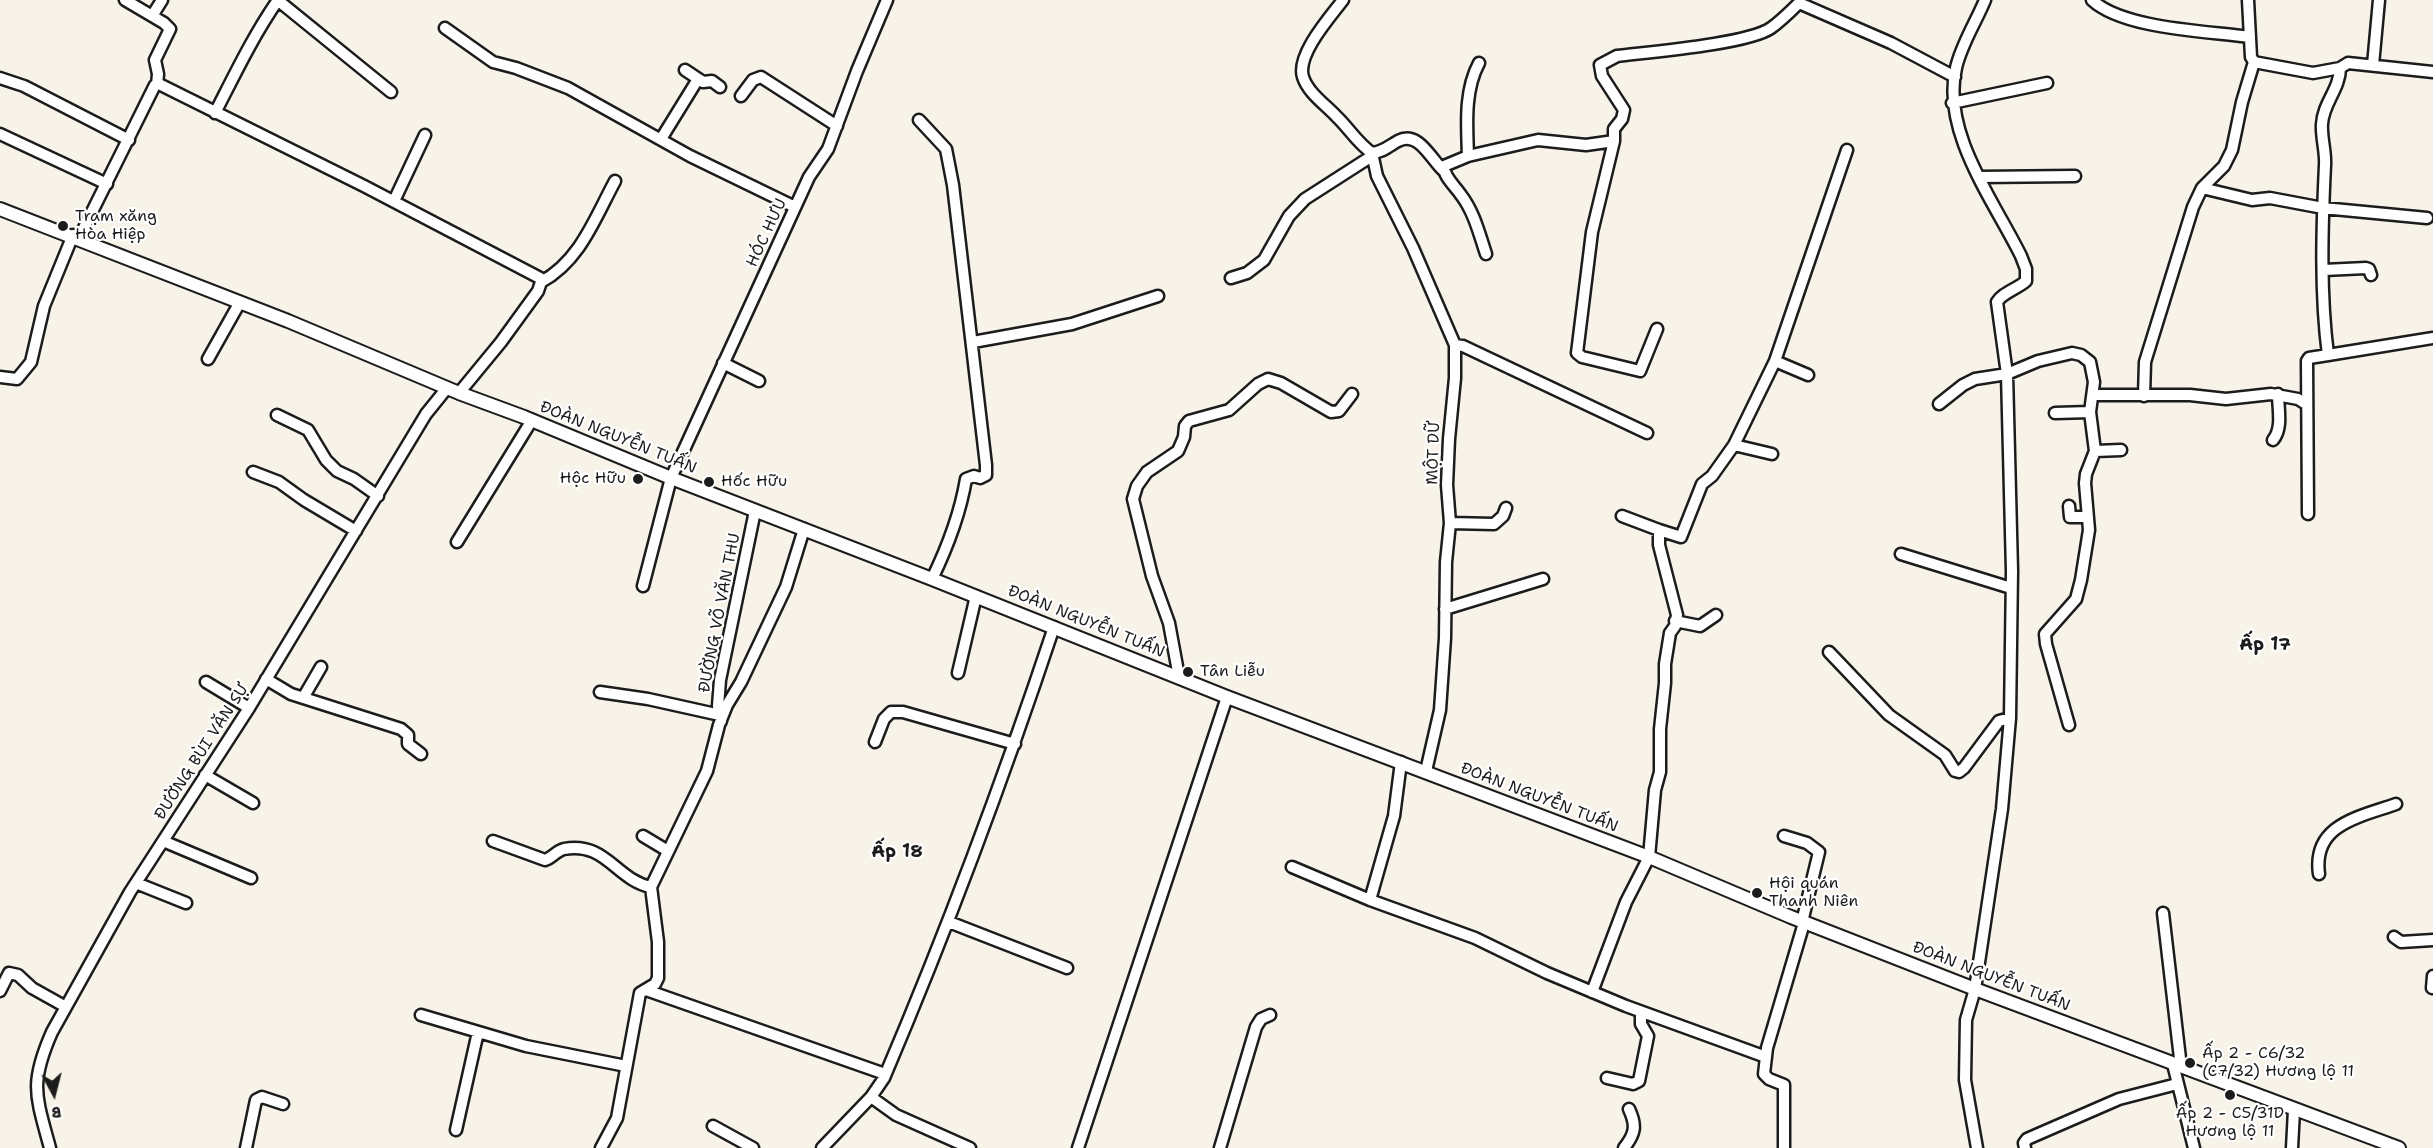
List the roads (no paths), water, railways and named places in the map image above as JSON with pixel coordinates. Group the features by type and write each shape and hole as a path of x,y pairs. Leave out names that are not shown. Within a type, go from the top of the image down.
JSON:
{"main road":[{"name":"ĐOÀN NGUYỄN TUẤN","path":"0,209 240,302 453,391 532,420 671,478 1179,676 1351,746 1426,771 1522,811 1649,857 1803,922 1975,989 2399,1148"}],"street":[{"path":"0,377 17,379 31,362 44,306 76,237 107,184 158,84 155,60 170,32 168,26 125,0"},
{"path":"152,16 162,0"},
{"name":"HÓC HƯU","path":"643,586 671,478 809,177 828,149 857,70 887,0"},
{"path":"1343,0 1320,30 1306,54 1302,71 1303,79 1325,107 1334,113 1372,154"},
{"path":"1975,1148 1965,1080 1966,1020 1975,989 2002,809 2010,718 2011,588 2007,374 1997,302 1999,298 2026,281 2026,269 2010,233 1968,157 1952,103 1956,67 1985,0"},
{"path":"2092,0 2120,17 2156,25 2249,37"},
{"path":"2144,396 2145,362 2193,207 2202,188 2223,166 2232,150 2242,102 2254,62 2251,57 2249,37 2248,0"},
{"path":"2373,65 2379,0"},
{"path":"215,113 258,29 279,1 391,92"},
{"path":"1657,329 1640,371 1580,356 1577,353 1592,232 1614,141 1614,129 1622,119 1624,110 1602,76 1600,65 1617,56 1729,40 1759,33 1771,28 1799,1 1955,77"},
{"path":"445,28 493,62 516,68 568,88 690,156 795,207"},
{"path":"2254,62 2313,73 2340,68 2348,63 2433,72"},
{"path":"1468,156 1467,104 1471,82 1479,63"},
{"path":"2328,355 2323,208 2325,163 2321,126 2327,104 2338,85 2340,68"},
{"path":"685,70 698,80 712,81 720,87"},
{"path":"741,96 753,80 760,77 837,126"},
{"path":"0,78 24,86 129,140"},
{"path":"661,139 698,80"},
{"path":"1952,103 2047,83"},
{"path":"158,84 394,201 537,276 541,282 568,261 581,245 615,181"},
{"path":"919,120 946,149 962,247 986,475 966,479 961,507 950,541 932,579"},
{"path":"0,134 107,184"},
{"path":"394,201 425,135"},
{"path":"1231,278 1246,273 1264,260 1289,216 1305,199 1372,154 1405,138 1421,144 1444,171 1473,215 1486,254"},
{"path":"1444,171 1444,166 1468,156 1538,140 1586,145 1614,141"},
{"path":"1622,516 1681,537 1702,484 1712,476 1734,445 1775,361 1847,150"},
{"name":"MỘT DỮ","path":"1372,154 1377,176 1413,248 1455,345 1455,378 1447,486 1450,523 1446,562 1440,710 1426,771"},
{"path":"1979,177 2075,176"},
{"path":"2202,188 2252,200 2270,198 2323,208 2427,218"},
{"path":"2324,270 2366,268 2369,269 2371,275"},
{"name":"ĐƯỜNG BÙI VĂN SỰ","path":"50,1148 35,1089 43,1051 136,882 249,708 426,414 453,391 501,342 538,291 541,282"},
{"path":"973,342 1072,324 1158,296"},
{"path":"208,359 240,302"},
{"path":"2308,514 2306,404 2308,359 2433,338"},
{"path":"1455,345 1463,346 1647,433"},
{"path":"1939,404 1975,379 2007,374 2065,353 2077,354 2090,362 2094,382 2090,412 2095,451 2085,483 2088,517 2087,549 2076,599 2045,634 2068,725"},
{"path":"1775,361 1808,375"},
{"path":"723,363 759,381"},
{"path":"1179,676 1169,623 1152,576 1133,499 1141,478 1156,464 1178,451 1184,437 1185,426 1189,421 1229,410 1258,384 1268,379 1281,383 1331,412 1339,411 1352,394"},
{"path":"2093,395 2190,395 2226,399 2237,396 2278,394 2298,399 2306,404"},
{"path":"2273,440 2278,434 2279,427 2278,394"},
{"path":"2055,413 2090,412"},
{"path":"277,415 308,430 326,460 337,471 354,479 378,496"},
{"path":"457,542 532,420"},
{"path":"1734,445 1772,454"},
{"path":"2095,451 2121,450"},
{"path":"253,472 279,482 356,531"},
{"path":"2068,506 2070,517 2088,517"},
{"path":"1450,523 1494,524 1500,521 1506,508"},
{"name":"ĐƯỜNG VÕ VĂN THU","path":"720,718 718,697 725,649 755,511"},
{"path":"601,1148 617,1119 640,993 655,984 659,962 651,887 707,771 720,718 786,587 804,529"},
{"path":"1592,992 1626,902 1649,857 1655,790 1660,772 1660,729 1665,664 1670,633 1675,621 1676,606 1659,545 1659,530"},
{"path":"1901,554 2011,588"},
{"path":"1445,609 1543,579"},
{"path":"958,673 976,596"},
{"path":"1675,621 1700,626 1716,615"},
{"path":"826,1146 871,1097 885,1074 949,922 1015,744 1054,627"},
{"path":"1829,652 1889,715 1945,755 1955,771 1959,772 1964,768 1999,721 2010,718"},
{"path":"303,698 321,667"},
{"path":"266,680 276,687 303,698 401,729 408,735 408,744 421,754"},
{"path":"206,682 249,708"},
{"path":"600,692 648,699 720,718"},
{"path":"1078,1148 1227,697"},
{"path":"875,742 884,719 891,712 903,712 1015,744"},
{"path":"1370,900 1394,816 1401,762"},
{"path":"206,775 253,803"},
{"path":"2319,874 2317,861 2324,838 2350,820 2396,804"},
{"path":"643,836 668,851"},
{"path":"1784,836 1807,843 1819,852 1803,922 1766,1057 1764,1074 1769,1079 1784,1085 1784,1148"},
{"path":"163,841 251,878"},
{"path":"493,841 545,860 561,850 578,847 588,849 603,855 640,883 651,887"},
{"path":"1292,867 1370,900 1475,938 1547,973 1641,1012 1766,1057"},
{"path":"136,882 186,903"},
{"path":"2163,913 2177,1084 2194,1148"},
{"path":"949,922 1067,968"},
{"path":"2394,937 2401,942 2433,940"},
{"path":"0,991 4,971 18,975 32,988 66,1007"},
{"path":"2432,988 2433,976"},
{"path":"646,990 885,1074"},
{"path":"1607,1078 1633,1084 1639,1081 1648,1036 1641,1026 1641,1012"},
{"path":"421,1015 554,1052 586,1056 626,1066"},
{"path":"1220,1148 1256,1027 1261,1019 1270,1015"},
{"path":"456,1130 478,1032"},
{"path":"2025,1148 2026,1139 2119,1099 2177,1084"},
{"path":"246,1148 256,1100 262,1097 283,1104"},
{"path":"871,1097 896,1115 970,1148"},
{"path":"1624,1148 1635,1130 1629,1109"},
{"path":"2292,1148 2294,1110"},
{"path":"713,1126 753,1148"}],"place":[{"name":"Trạm xăng Hòa Hiệp","path":"63,226"},
{"name":"Hộc Hữu","path":"638,479"},
{"name":"Hốc Hữu","path":"709,482"},
{"name":"Tân Liễu","path":"1188,672"},
{"name":"Hội quán Thanh Niên","path":"1757,893"},
{"name":"Ấp 2 - C6/32 (C7/32) Hương lộ 11","path":"2190,1063"},
{"name":"Ấp 2 - C5/31D Hương lộ 11","path":"2230,1095"}],"district":[{"name":"Ấp 17","path":"2265,645"},
{"name":"Ấp 18","path":"897,852"}]}
